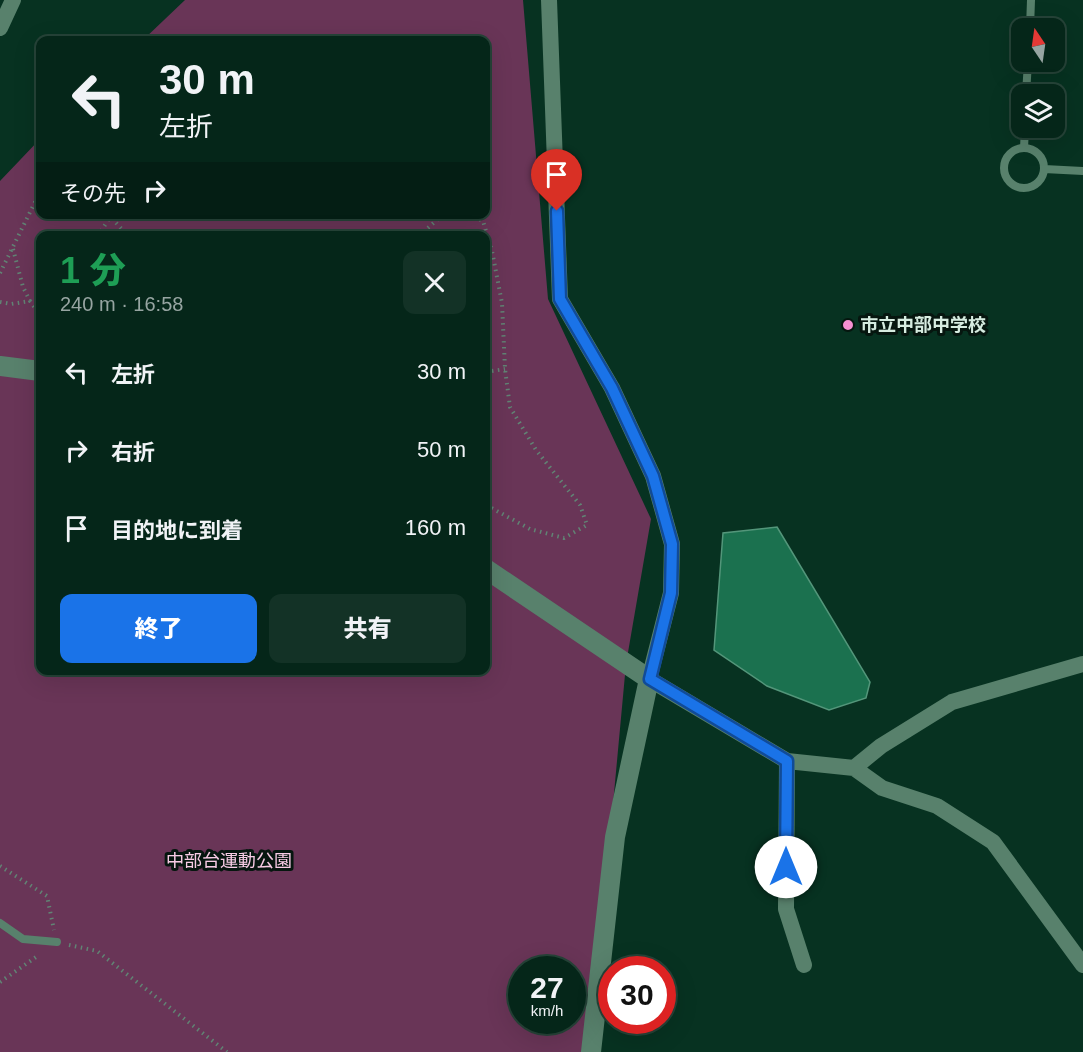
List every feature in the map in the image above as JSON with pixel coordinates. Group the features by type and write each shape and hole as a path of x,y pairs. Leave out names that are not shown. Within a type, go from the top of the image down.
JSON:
{"street":[{"path":"0,28 13,0"},
{"path":"549,0 560,299 612,388 653,476 672,544 671,593 615,837 591,1052"},
{"path":"0,366 36,370"},
{"path":"490,572 650,679 787,761 854,768 882,788 937,806 993,842 1083,965"},
{"path":"854,768 880,746 952,702 1083,664"},
{"path":"787,761 786,909 804,965"}],"lane":[{"path":"1030,18 1031,0"},
{"path":"1024,138 1024,148"},
{"path":"1024,148 1039,154 1044,169 1042,177 1029,188 1021,188 1009,182 1004,169 1009,154 1024,148"},
{"path":"1044,169 1083,171"},
{"path":"0,923 23,939 57,942"}],"path":[{"path":"0,273 36,200"},
{"path":"112,219 123,231"},
{"path":"425,231 438,219"},
{"path":"490,244 502,303 505,369 510,407 536,450 580,505 587,525 564,538 530,529 490,507"},
{"path":"13,248 22,287 36,309"},
{"path":"0,302 11,304 36,302"},
{"path":"490,371 505,369"},
{"path":"0,866 47,896 57,942"},
{"path":"0,982 57,942 97,951 227,1052"}],"green space":[{"name":"中部台運動公園","path":"185,0 523,0 548,299 651,519 626,664 590,1052 0,1052 0,181 36,143 36,219 490,219 490,36 147,36"}],"shaded area":[{"path":"777,527 870,682 866,698 829,710 767,686 714,650 723,533"}],"place":[{"name":"市立中部中学校","path":"848,325"}],"route":[{"path":"557,211 560,299 612,388 653,476 672,544 671,593 650,679 787,761 786,867"}]}
